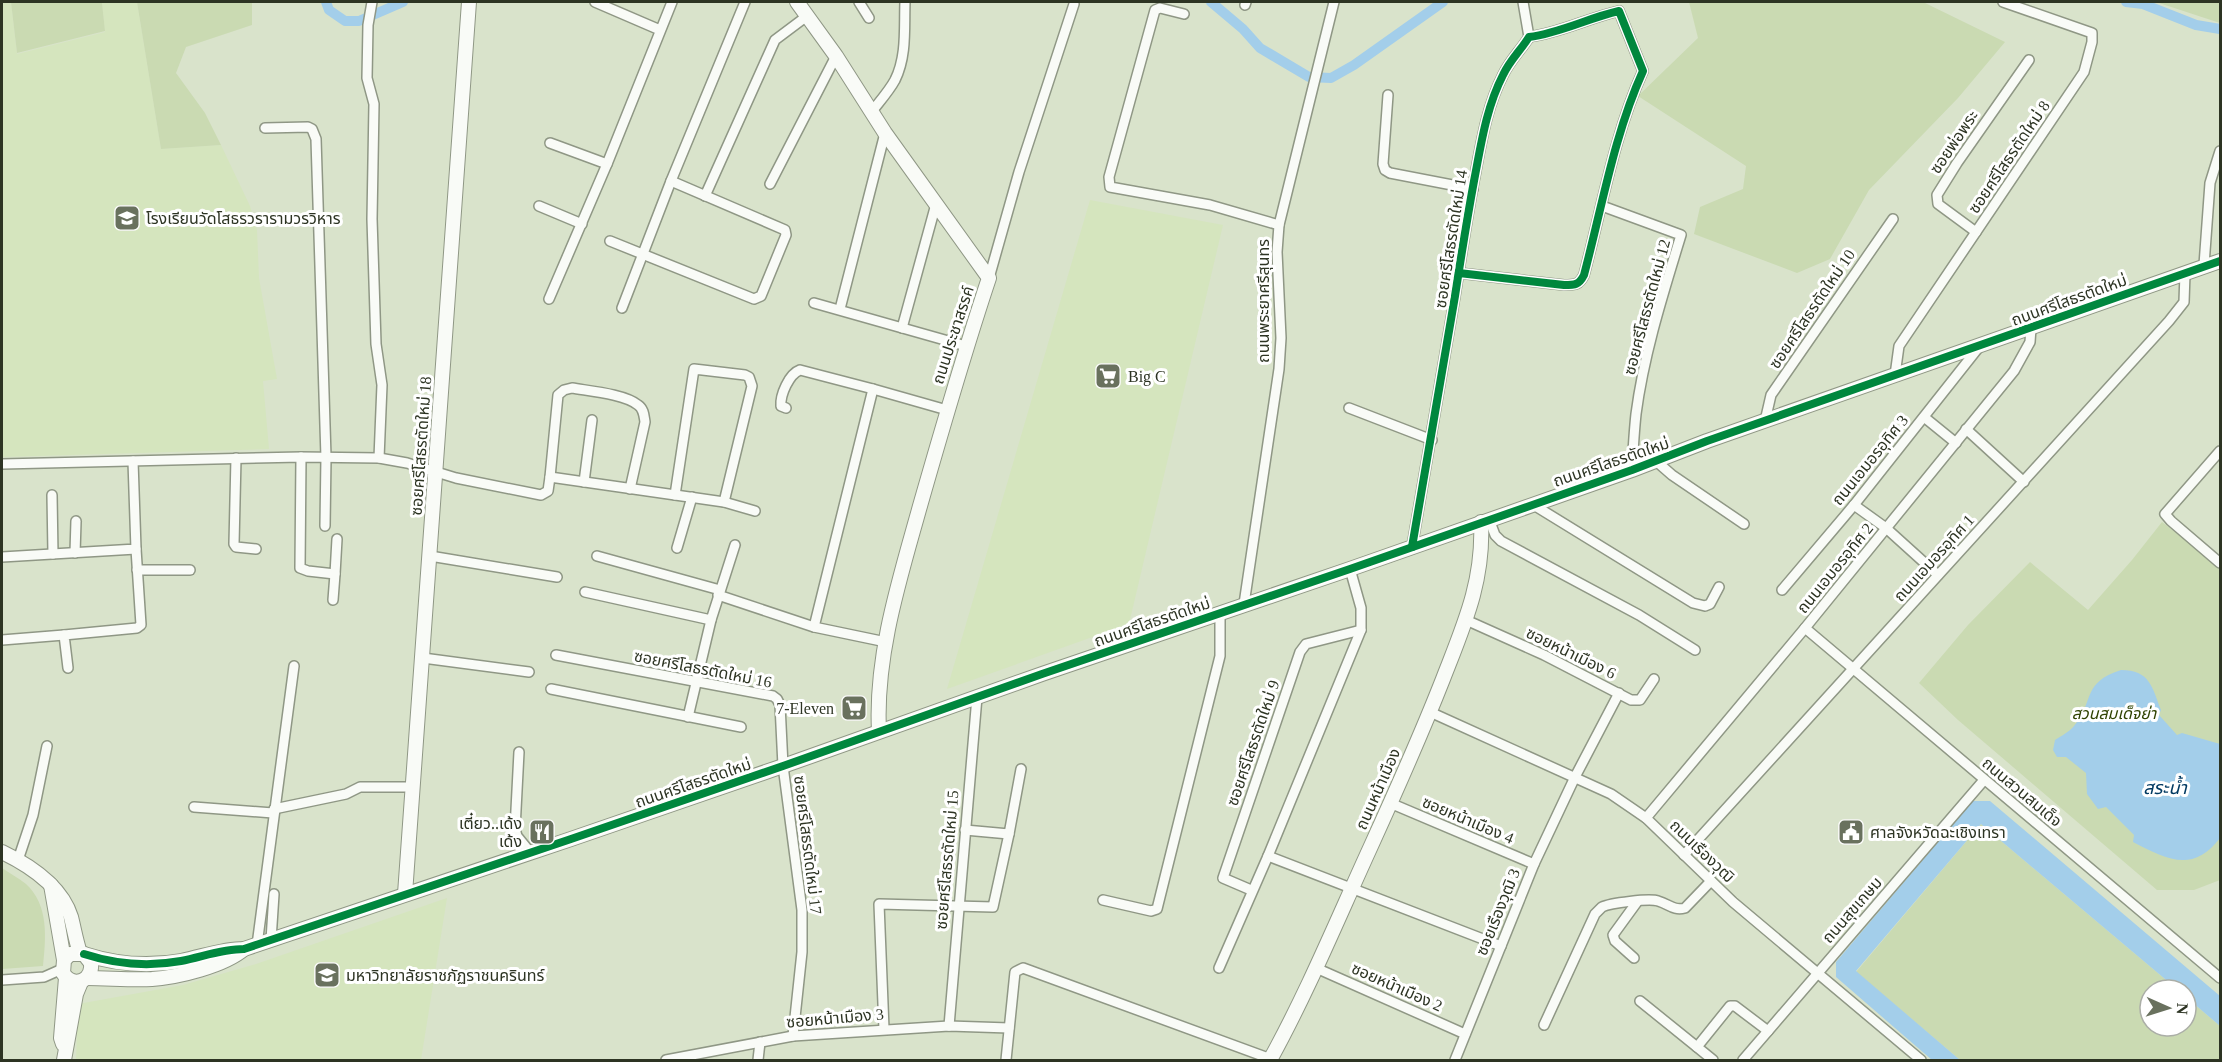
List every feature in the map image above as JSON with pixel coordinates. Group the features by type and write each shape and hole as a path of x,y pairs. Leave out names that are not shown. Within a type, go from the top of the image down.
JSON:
{"street":[{"path":"372,2 368,25 367,78 374,104 372,219 376,333 382,385 379,458"},
{"name":"ซอยศรีโสธรตัดใหม่ 18","path":"405,894 469,2"},
{"path":"595,2 660,30"},
{"path":"549,299 607,164 672,2"},
{"path":"622,308 644,256 671,181 745,2"},
{"name":"ถนนประชาสรรค์","path":"797,2 873,110 885,134 989,278 966,346 903,567 886,642 878,691 879,731"},
{"path":"859,2 869,18"},
{"path":"873,110 894,83 900,69 905,39 905,2"},
{"name":"ถนนพระยาศรีสุนทร","path":"1244,604 1279,369 1281,338 1276,252 1279,225 1334,2"},
{"path":"1459,273 1574,285 1580,283 1584,275 1615,149 1643,71 1619,11 1584,20 1550,33 1529,37 1523,2"},
{"name":"ซอยศรีโสธรตัดใหม่ 8","path":"1895,375 1899,346 2084,72 2093,36 2089,30 2002,2"},
{"path":"989,278 1019,172 1074,4"},
{"path":"1184,14 1160,8 1155,10 1108,177 1110,187 1210,205 1279,225"},
{"path":"705,196 775,40 807,16"},
{"name":"ซอยศรีโสธรตัดใหม่ 14","path":"1412,547 1483,129 1492,99 1512,59 1529,37"},
{"path":"770,184 836,56"},
{"name":"ซอยพ่อพระ","path":"1976,232 1938,204 1937,195 1956,163 2029,60"},
{"path":"1388,95 1383,164 1385,170 1390,173 1473,189"},
{"path":"265,128 308,127 312,129 316,139 326,457 325,526"},
{"path":"840,309 885,134"},
{"path":"550,143 607,164"},
{"path":"2204,265 2210,183 2220,151"},
{"path":"610,241 754,299 761,296 786,235 785,230 671,181"},
{"path":"902,327 936,204"},
{"path":"538,206 582,224"},
{"name":"ซอยศรีโสธรตัดใหม่ 12","path":"1602,206 1681,235 1655,322 1643,378 1636,415 1632,470"},
{"name":"ซอยศรีโสธรตัดใหม่ 10","path":"1765,421 1772,395 1893,219"},
{"name":"ถนนศรีโสธรตัดใหม่","path":"82,954 120,963 150,964 180,961 231,949 251,947 783,766 1220,612 1350,569 2220,261"},
{"name":"ถนนเอมอรอุทิศ 1","path":"1684,855 1852,668 2024,482 2184,302 2185,273"},
{"path":"814,303 966,346"},
{"name":"ถนนเอมอรอุทิศ 2","path":"1647,818 1805,628 2024,356 2030,342 2031,328"},
{"name":"ถนนเอมอรอุทิศ 3","path":"1782,590 1854,505 1980,347"},
{"path":"675,495 694,369 746,375 752,386 724,502"},
{"path":"786,408 780,406 781,399 792,375 800,370 947,410"},
{"path":"2,464 236,458 379,458 407,463 436,473 540,495 548,491 558,394 572,388 629,399 639,405 645,422 630,489"},
{"path":"814,627 873,389"},
{"path":"1349,408 1432,440"},
{"path":"1924,417 1956,442"},
{"path":"584,482 592,420"},
{"path":"1966,429 2024,482"},
{"path":"2220,451 2165,514 2170,521 2220,563"},
{"path":"301,457 299,565 303,570 335,574"},
{"path":"236,458 234,544 236,547 256,549"},
{"path":"2,640 137,628 142,620 137,570 133,461"},
{"path":"1656,461 1672,475 1744,524"},
{"path":"550,477 724,502 755,511"},
{"path":"52,495 52,554"},
{"path":"677,548 692,497"},
{"path":"1532,504 1693,603 1705,606 1710,604 1719,587"},
{"path":"1854,505 1886,528 1938,575"},
{"path":"1485,520 1501,541 1639,615 1695,650"},
{"name":"ถนนหน้าเมือง","path":"1271,1060 1316,968 1430,712 1466,620 1481,563 1485,520"},
{"path":"75,553 76,521"},
{"path":"333,600 337,539"},
{"path":"688,717 711,620 735,545"},
{"path":"2,557 136,549"},
{"path":"430,556 557,577"},
{"path":"597,556 719,592 814,627 886,642"},
{"path":"1219,968 1361,630 1361,608 1350,569"},
{"path":"137,570 190,570"},
{"path":"585,592 711,620"},
{"path":"1103,900 1151,911 1157,909 1220,657 1220,612"},
{"name":"ซอยหน้าเมือง 6","path":"1466,620 1631,699 1640,700 1654,679"},
{"name":"ถนนสวนสมเด็จ","path":"1805,628 2220,978"},
{"name":"ซอยศรีโสธรตัดใหม่ 9","path":"1251,890 1223,878 1300,652 1306,644 1361,630"},
{"path":"64,635 68,668"},
{"name":"ซอยศรีโสธรตัดใหม่ 16","path":"555,655 772,696 780,705 783,766"},
{"path":"423,658 529,672"},
{"path":"251,947 274,811 294,666"},
{"path":"551,689 741,727"},
{"name":"ซอยเรืองวุฒิ 3","path":"1455,1060 1534,864 1575,777 1619,693"},
{"name":"ซอยศรีโสธรตัดใหม่ 15","path":"949,1026 977,697"},
{"name":"ถนนเรืองวุฒิ","path":"1430,712 1611,794 1647,818 1732,902 1921,1060"},
{"path":"18,860 33,815 46,746"},
{"path":"519,752 515,829 517,836 530,852"},
{"name":"ซอยศรีโสธรตัดใหม่ 17","path":"783,766 802,910 802,952 793,1036"},
{"path":"884,1029 879,904 993,907 1021,769"},
{"name":"ถนนสุขเกษม","path":"1743,1060 1984,780"},
{"path":"194,807 274,811 346,794 360,787 413,787"},
{"name":"ซอยหน้าเมือง 4","path":"1390,803 1534,864"},
{"path":"965,830 1009,834"},
{"path":"2,852 18,860 51,885 64,901 82,954"},
{"path":"1268,856 1501,946"},
{"path":"1544,1025 1596,914 1601,908 1611,904 1657,900 1675,909 1685,908 1711,881"},
{"path":"51,885 64,969 61,1038 65,1056"},
{"path":"272,940 274,894"},
{"path":"1634,958 1615,941 1613,935 1637,902"},
{"name":"ถนนศรีโสธรตัดใหม่","path":"84,980 152,979 175,975 234,958 251,947"},
{"path":"2,980 44,977 64,969 70,954 82,954 88,958 91,968 76,994 70,1039 65,1056"},
{"path":"1006,1060 1015,972 1023,968 1271,1060"},
{"name":"ซอยหน้าเมือง 2","path":"1316,968 1465,1034"},
{"path":"64,969 70,981 84,980"},
{"path":"1640,1001 1713,1060"},
{"path":"1697,1047 1733,1005 1768,1031"},
{"name":"ซอยหน้าเมือง 3","path":"666,1060 793,1036 949,1026 1009,1028"},
{"path":"758,1060 760,1041"}],"shaded area":[{"name":"โรงเรียนวัดโสธรวรารามวรวิหาร","path":"2,2 11,2 17,54 105,32 102,3 137,2 161,149 221,145 250,206 257,230 259,278 277,379 263,381 269,449 2,457"},
{"path":"1090,200 1223,225 1129,624 947,689"},
{"name":"มหาวิทยาลัยราชภัฏราชนครินทร์","path":"447,898 421,1060 76,1060 78,1004 183,985 256,964"}],"green space":[{"path":"11,2 105,2 102,3 105,31 17,53"},
{"path":"137,2 252,2 252,25 186,47 176,73 205,113 221,145 161,149"},
{"path":"1689,2 1923,2 2005,42 1958,98 1869,190 1830,259 1797,273 1694,234 1700,207 1743,189 1746,166 1638,96 1698,38"},
{"path":"2156,2 2220,2 2220,23"},
{"name":"สวนสมเด็จย่า","path":"2162,522 2220,567 2220,880 2194,890 2157,890 1958,720 1919,683 1968,625 2030,562 2088,610"},
{"path":"1981,824 2164,978 2138,978 2138,1038 2198,1038 2198,1007 2220,1026 2220,1060 1960,1060 1856,972"},
{"path":"2,868 26,884 39,902 45,933 43,966 2,969"}],"water":[{"name":"สระน้ำ","path":"2121,670 2138,673 2148,681 2161,710 2159,715 2177,735 2182,733 2220,744 2220,838 2200,856 2189,860 2168,858 2133,842 2134,835 2106,807 2098,809 2087,794 2086,773 2066,757 2057,757 2053,750 2055,740 2072,728 2080,717 2094,687 2108,675"},
{"path":"1973,801 1990,801 2220,996 2220,1026 2198,1007 2198,978 2164,978 1981,824 1856,971 1960,1060 1932,1060 1836,977 1836,962"}],"waterway":[{"path":"326,2 329,10 345,21 359,21 403,2"},
{"path":"1211,2 1243,29 1260,48 1309,77 1331,78 1354,65 1443,2"},
{"path":"2126,2 2143,4 2196,25 2220,29"}],"cycle path":[{"path":"1412,547 1474,181 1492,100 1503,75 1529,37 1619,11 1643,71 1616,146 1584,275 1576,284 1564,285 1459,273"},
{"path":"84,954 120,962 156,964 244,949 571,839 1350,569 2220,261"}],"place":[{"name":"โรงเรียนวัดโสธรวรารามวรวิหาร","path":"127,218"},
{"name":"Big C","path":"1108,376"},
{"name":"7-Eleven","path":"854,708"},
{"name":"เตี๋ยว..เด้ง เด้ง","path":"542,832"},
{"name":"ศาลจังหวัดฉะเชิงเทรา","path":"1851,832"},
{"name":"มหาวิทยาลัยราชภัฏราชนครินทร์","path":"327,975"}]}
